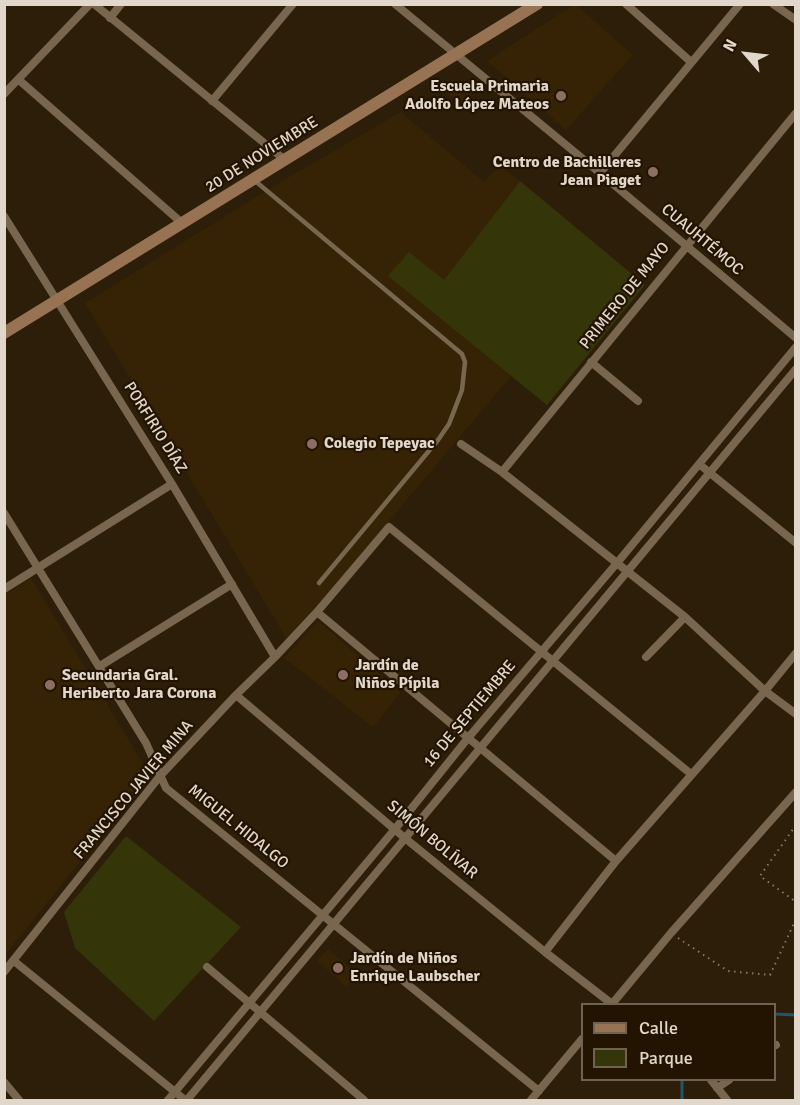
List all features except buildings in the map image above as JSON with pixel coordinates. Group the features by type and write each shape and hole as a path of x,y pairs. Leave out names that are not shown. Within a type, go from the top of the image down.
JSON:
{"main road":[{"name":"20 DE NOVIEMBRE","path":"4,333 537,4"}],"street":[{"path":"4,94 92,4 285,160"},
{"path":"110,18 121,4"},
{"path":"212,101 293,4"},
{"path":"627,4 691,62"},
{"path":"600,173 740,4"},
{"path":"773,4 795,20"},
{"name":"CUAUHTÉMOC","path":"395,5 600,173 795,338"},
{"path":"19,80 182,224"},
{"name":"PRIMERO DE MAYO","path":"502,472 795,112"},
{"name":"PORFIRIO DÍAZ","path":"4,216 172,484 275,657"},
{"name":"16 DE SEPTIEMBRE","path":"168,1101 795,347"},
{"path":"591,362 638,401"},
{"path":"782,363 795,372"},
{"name":"16 DE SEPTIEMBRE","path":"186,1101 795,372"},
{"path":"461,444 502,472 685,617 765,691 795,714"},
{"path":"699,464 795,543"},
{"path":"4,590 172,484"},
{"name":"MIGUEL HIDALGO","path":"4,513 146,743 166,788 539,1091"},
{"name":"FRANCISCO JAVIER MINA","path":"4,972 160,776 317,612 389,527 541,652"},
{"path":"100,666 232,584"},
{"path":"317,612 616,861"},
{"path":"646,657 685,617"},
{"path":"541,652 691,774"},
{"path":"545,952 616,861 765,691 795,653"},
{"name":"SIMÓN BOLÍVAR","path":"236,695 406,839 611,1003"},
{"path":"613,1003 795,792"},
{"path":"15,961 186,1101"},
{"path":"207,967 364,1101"},
{"path":"531,1101 581,1040"},
{"path":"712,1081 727,1101"},
{"path":"717,1088 728,1081"},
{"path":"4,1082 19,1101"}],"lane":[{"path":"254,179 462,354 465,362 462,390 449,424 319,583"}],"path":[{"path":"795,825 760,876 795,902"},
{"path":"671,933 729,971 770,975 795,919"}],"shaded area":[{"name":"Escuela Primaria Adolfo López Mateos","path":"575,4 633,55 566,130 487,61"},
{"path":"452,79 473,96 464,107 440,87"},
{"name":"Colegio Tepeyac","path":"401,112 484,182 499,165 520,181 444,280 388,276 511,376 288,641 85,303 282,181"},
{"name":"Secundaria Gral. Heriberto Jara Corona","path":"31,578 150,775 5,955 5,595"},
{"name":"Jardín de Niños Pípila","path":"318,621 401,692 373,727 284,658"},
{"name":"Jardín de Niños Enrique Laubscher","path":"328,949 358,975 347,987 317,961"}],"green space":[{"path":"520,181 645,285 547,405 388,276 409,252 444,280"},
{"path":"126,836 241,927 154,1021 75,948 64,912"}],"waterway":[{"path":"776,1014 796,1015"},
{"path":"682,1081 682,1100"}],"place":[{"name":"Escuela Primaria Adolfo López Mateos","path":"561,96"},
{"name":"Centro de Bachilleres Jean Piaget","path":"653,172"},
{"name":"Colegio Tepeyac","path":"312,444"},
{"name":"Jardín de Niños Pípila","path":"343,675"},
{"name":"Secundaria Gral. Heriberto Jara Corona","path":"50,685"},
{"name":"Jardín de Niños Enrique Laubscher","path":"338,968"}]}
